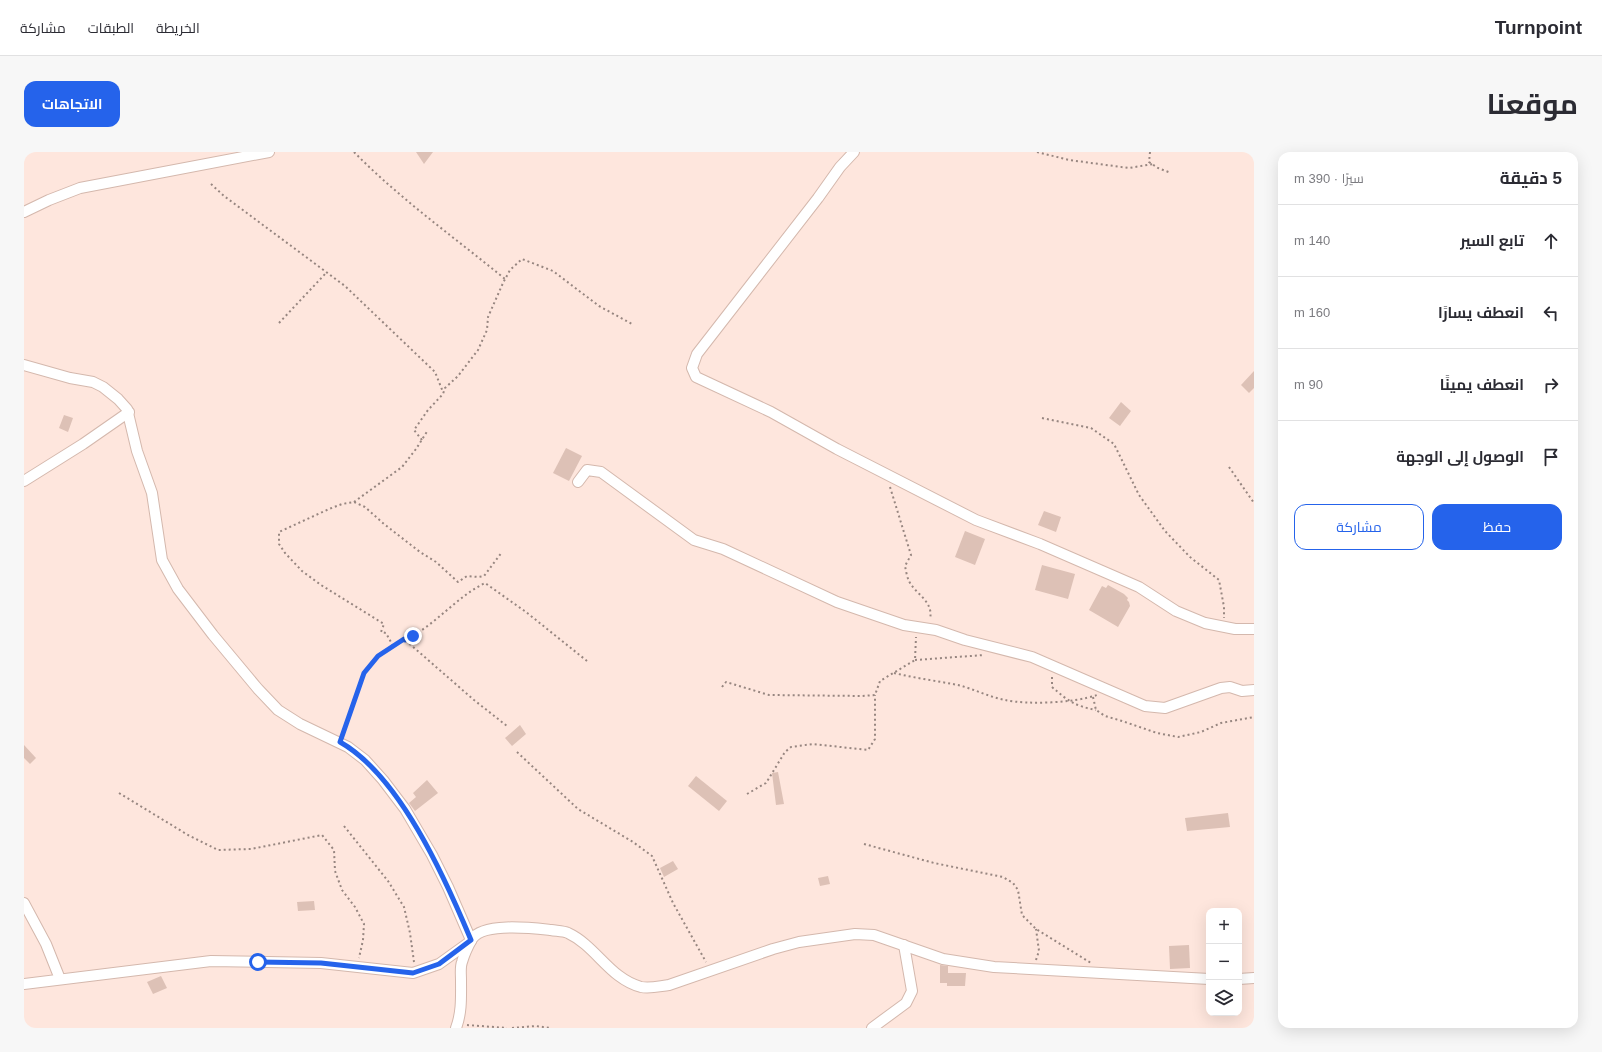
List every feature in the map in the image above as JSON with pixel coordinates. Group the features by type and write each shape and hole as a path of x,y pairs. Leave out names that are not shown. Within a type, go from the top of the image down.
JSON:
{"street":[{"path":"24,212 80,188 269,152"},
{"path":"854,152 840,167 818,198 696,354 692,368 696,377 765,409 976,520 1040,544 1138,587 1164,602 1176,611 1205,623 1235,629 1254,629"},
{"path":"24,365 70,378 93,382 103,387 118,399 128,412 137,452 152,493 162,560 178,589 213,635 258,689 278,710 300,724 340,742 356,752 376,771 405,809 448,886 471,940 462,963 461,1007 457,1026"},
{"path":"24,481 83,444 128,412"},
{"path":"578,482 587,470 601,472 694,540 723,549 837,602 904,625 936,630 965,640 1032,657 1145,706 1160,709 1176,705 1209,691 1230,686 1242,691 1254,690"},
{"path":"24,903 46,944 60,979"},
{"path":"24,984 211,961 321,963 413,973 439,964 471,940 475,935 500,927 567,932 587,945 616,974 642,987 668,985 773,949 799,942 855,934 874,935 943,959 994,967 1206,979"},
{"path":"872,1028 906,1003 912,991 904,945"},
{"path":"1242,978 1254,978"}],"path":[{"path":"354,152 404,198 505,279"},
{"path":"1037,152 1069,160 1129,168 1153,164"},
{"path":"1150,152 1149,162 1171,173"},
{"path":"211,184 224,196 345,286 435,372 443,394"},
{"path":"422,440 414,430 428,410 443,394 445,388 458,376 478,350 487,330 488,318 505,279 510,270 522,259 553,271 614,316 632,324"},
{"path":"279,323 326,272"},
{"path":"1042,418 1091,428 1114,444 1140,495 1165,531 1190,557 1219,580 1224,607 1223,627"},
{"path":"393,646 386,633 381,632 384,624 321,585 302,571 285,553 279,544 279,532 329,509 342,504 354,502 402,467 428,430"},
{"path":"1229,467 1254,503"},
{"path":"890,475 890,491 911,555 905,566 909,582 922,596 931,613 929,622 916,633 915,660"},
{"path":"354,502 365,507 384,524 436,562 458,582 467,576 484,576 502,552"},
{"path":"340,742 364,673 378,656 404,639 405,640 421,633 460,599 485,583 526,612 587,661"},
{"path":"405,640 474,700 507,726"},
{"path":"747,794 766,783 785,752 792,747 813,744 868,750 875,739 874,695 880,681 915,660 986,655"},
{"path":"1051,666 1052,687 1068,701 1081,707 1096,710 1105,716 1157,733 1178,737 1202,732 1221,723 1254,717"},
{"path":"894,673 959,686 1006,700 1043,703 1068,701 1093,697 1110,691"},
{"path":"722,687 726,682 769,694 874,695"},
{"path":"1093,697 1096,710"},
{"path":"517,752 578,809 633,842 652,856 673,904 703,955 710,970"},
{"path":"119,793 188,835 218,850 250,849 322,836 334,850 335,871 342,890 355,907 364,924 364,940 356,966"},
{"path":"344,826 388,881 404,907 410,934 412,955 417,971"},
{"path":"864,844 934,863 1003,877 1013,883 1018,890 1022,915 1036,928 1091,962 1095,972"},
{"path":"1026,968 1037,958 1040,951 1036,928"},
{"path":"457,1026 507,1028"},
{"path":"512,1028 536,1026 550,1028"}],"building":[{"path":"416,152 433,152 424,164"},
{"path":"1254,371 1254,388 1249,393 1241,385"},
{"path":"1121,402 1131,411 1120,426 1109,418"},
{"path":"64,415 73,418 68,432 59,428"},
{"path":"566,448 582,456 569,481 553,473"},
{"path":"1044,511 1061,517 1056,532 1038,525"},
{"path":"965,531 985,539 975,565 955,557"},
{"path":"1042,565 1075,574 1068,599 1035,590"},
{"path":"1108,585 1124,594 1128,598 1127,600 1130,606 1118,627 1089,610 1102,586 1106,588"},
{"path":"520,725 526,734 512,746 505,738"},
{"path":"24,745 36,758 30,764 24,758"},
{"path":"778,772 784,804 776,805 772,773"},
{"path":"696,776 727,801 719,811 688,786"},
{"path":"427,780 438,793 415,811 409,803 416,797 413,793"},
{"path":"1228,813 1230,827 1187,831 1185,818"},
{"path":"673,861 678,869 664,877 660,868"},
{"path":"828,876 830,884 820,886 818,878"},
{"path":"314,901 315,910 298,911 297,902"},
{"path":"1189,945 1190,968 1170,969 1169,946"},
{"path":"940,965 948,966 948,973 966,973 965,986 947,986 947,983 940,983"},
{"path":"161,976 167,988 153,994 147,982"}],"route":[{"path":"258,962 321,963 413,973 439,964 471,940 448,886 405,809 376,771 356,752 340,742 364,673 378,656 404,639 405,640 413,636"}]}
